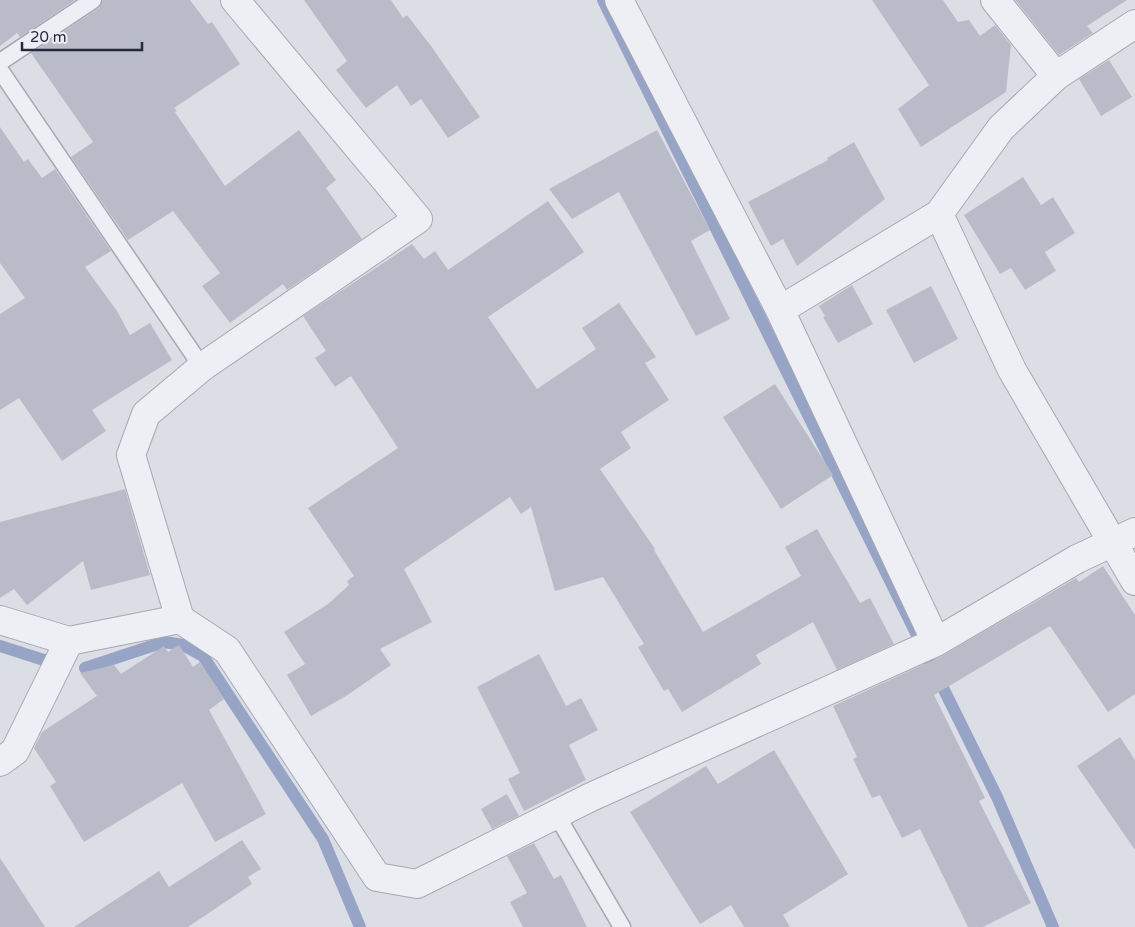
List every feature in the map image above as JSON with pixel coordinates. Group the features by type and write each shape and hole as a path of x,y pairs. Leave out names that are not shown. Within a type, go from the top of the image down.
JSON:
{"street":[{"path":"235,0 418,219 202,367 146,414 131,455 180,618 227,650 377,877 417,884 591,797 936,642 1077,559 1123,537"},
{"path":"619,0 780,310 936,642"},
{"path":"995,0 1056,76"},
{"path":"780,310 939,214 1001,128 1056,76 1135,24"},
{"path":"939,214 1012,370 1123,537 1135,581"},
{"path":"0,620 69,641 180,618"},
{"path":"0,762 15,751 69,641"}],"lane":[{"path":"0,62 93,0"},
{"path":"0,70 202,367"},
{"path":"556,814 622,927"}],"building":[{"path":"0,0 75,0 20,37 17,33 0,46"},
{"path":"103,0 190,0 208,24 212,22 240,64 174,108 225,186 299,130 336,180 326,188 362,239 287,290 283,284 230,323 202,286 220,273 173,211 128,240 71,157 93,142 31,53 99,8"},
{"path":"304,0 391,0 403,18 407,15 431,46 480,117 448,138 421,99 411,106 397,85 366,108 336,70 347,61"},
{"path":"872,0 943,0 958,22 969,20 980,36 995,25 1011,45 1006,92 921,147 898,109 929,85"},
{"path":"1015,0 1127,0 1087,26 1093,33 1059,55"},
{"path":"1109,60 1132,97 1101,116 1079,79"},
{"path":"0,127 24,162 28,159 42,178 55,169 111,251 85,267 117,311 130,335 150,323 172,360 92,410 106,431 62,461 19,398 0,410 0,314 25,298 0,263"},
{"path":"657,130 710,230 691,241 730,319 696,336 619,192 572,219 549,189"},
{"path":"854,142 885,199 797,266 783,239 771,246 748,202 828,160 827,158"},
{"path":"1023,177 1041,205 1053,197 1075,233 1045,252 1056,271 1025,290 1011,268 1000,274 964,215"},
{"path":"548,201 584,252 488,317 537,389 596,349 582,328 619,303 656,357 645,363 669,400 621,432 631,448 600,469 655,549 703,632 801,576 785,547 817,529 860,603 870,598 894,644 837,670 813,622 756,655 761,664 682,712 668,689 664,691 638,647 644,644 603,577 555,591 531,507 521,514 510,497 404,569 432,622 380,649 391,665 346,696 311,716 287,675 305,664 284,632 328,604 349,585 347,581 354,576 308,508 398,448 351,376 335,387 315,358 326,351 303,316 412,244 424,259 435,251 448,270"},
{"path":"852,285 873,324 838,343 819,306"},
{"path":"931,286 958,339 914,363 886,310"},
{"path":"775,384 833,475 781,509 723,417"},
{"path":"125,489 150,575 91,590 83,561 27,605 14,589 0,598 0,522"},
{"path":"1103,566 1135,615 1135,694 1108,712 1050,626 934,695 985,798 979,801 1031,903 983,927 968,927 920,829 902,838 880,795 872,798 853,759 857,757 833,706 942,656 1076,578 1079,582"},
{"path":"179,645 193,667 200,662 224,699 209,710 266,814 215,842 182,783 84,842 50,786 56,782 34,748 42,732 97,696 80,673 114,665 121,674 164,646 168,652"},
{"path":"539,654 566,706 581,698 598,730 569,745 586,780 524,811 508,779 520,773 477,687"},
{"path":"1120,737 1135,760 1135,850 1077,766"},
{"path":"774,750 848,874 783,915 790,927 744,927 731,905 700,924 630,812 706,766 718,784"},
{"path":"507,794 519,816 492,829 481,809"},
{"path":"242,840 261,869 248,877 252,884 188,927 74,927 159,871 169,887"},
{"path":"534,843 554,879 561,875 587,927 523,927 510,902 527,893 507,856"},
{"path":"0,858 45,927 0,927"}],"waterway":[{"path":"603,0 997,797 1053,927"},
{"path":"85,668 164,642 183,645 203,656 323,839 360,927"},
{"path":"0,646 44,660"}]}
